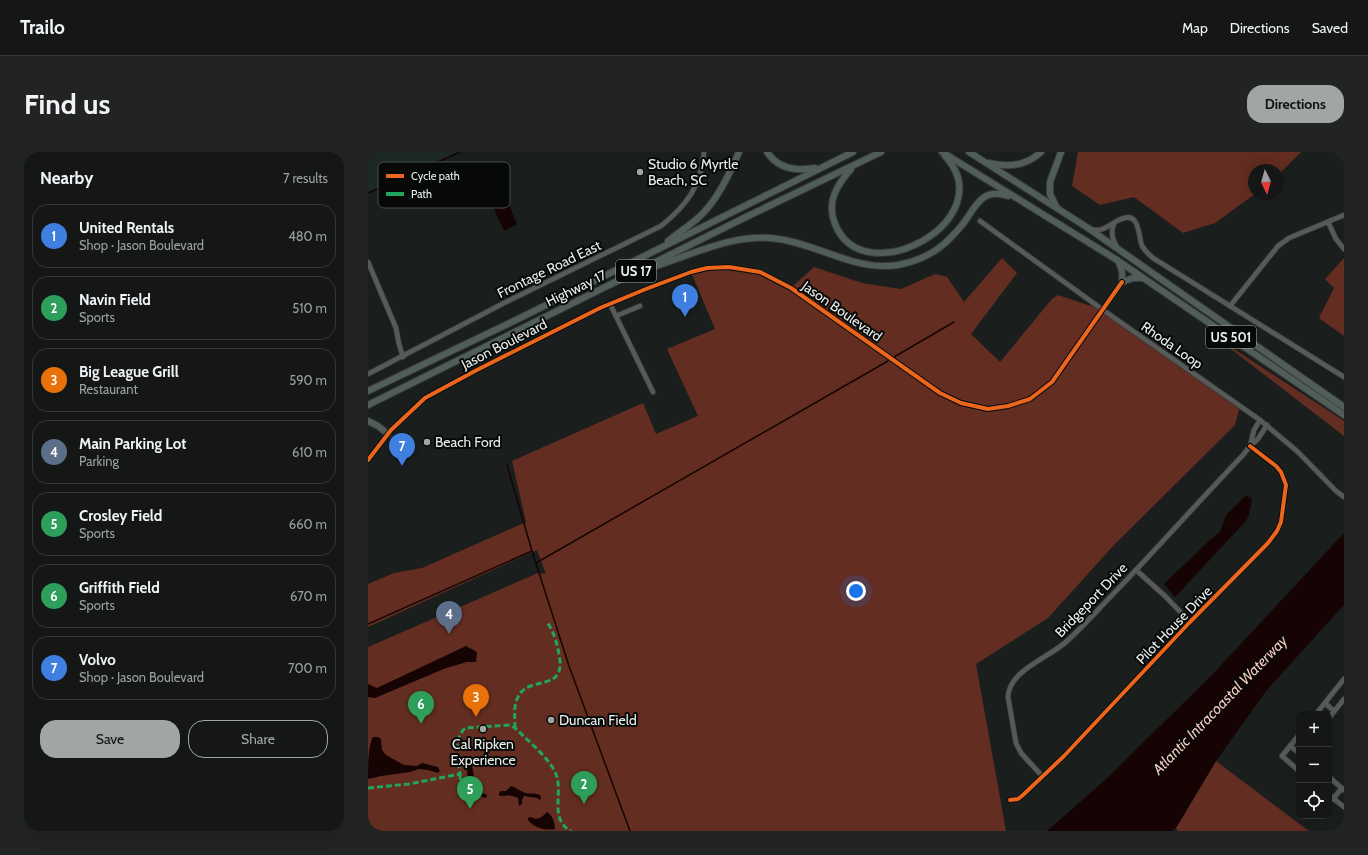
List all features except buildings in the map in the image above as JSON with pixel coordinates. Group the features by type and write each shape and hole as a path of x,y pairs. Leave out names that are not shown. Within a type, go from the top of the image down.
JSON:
{"highway":[{"path":"656,250 699,218 716,197 730,174 739,152"},
{"path":"767,152 779,165 787,168 807,170 822,167"},
{"name":"Highway 17","path":"368,391 511,322 853,152"},
{"name":"Highway 17","path":"368,404 881,152"},
{"path":"853,166 841,180 833,197 831,209 838,232 851,245 857,248 868,252 888,252 910,248 941,228 950,218 958,196 959,186 956,172 941,152"},
{"name":"US 501","path":"941,152 1117,260 1344,415"},
{"name":"US 501","path":"969,152 1088,228 1344,408"},
{"path":"983,162 997,165 1015,166 1026,163 1035,158 1041,152"},
{"path":"1058,210 1050,194 1050,182 1061,152"},
{"path":"632,273 717,244 755,238 776,238 805,244 865,264 886,266 900,264 925,256 943,245 963,224 968,214 980,200 989,194 1001,194 1018,200"},
{"path":"1117,260 1122,268 1122,282 1133,278 1144,278"},
{"path":"368,421 378,426 388,434"}],"street":[{"name":"Frontage Road East","path":"368,374 504,303 662,226 677,213 691,195 701,176 704,152"},
{"path":"1230,306 1278,246 1289,238 1344,215"},
{"path":"1088,228 1098,230 1107,228 1115,222 1125,218 1135,222 1138,226 1140,240 1146,252 1163,265 1344,377"},
{"name":"Rhoda Loop","path":"980,220 1103,310 1267,425 1298,452 1338,493 1344,497"},
{"path":"1115,222 1111,232 1112,238 1119,250"},
{"path":"1328,222 1336,239 1344,249"},
{"path":"368,262 396,328 403,356"},
{"name":"Jason Boulevard","path":"368,460 388,434 425,398 533,341 610,304 665,282 707,268 729,267 760,272 791,288 940,393 961,403 988,409 1008,406 1030,399 1052,382 1122,282"},
{"path":"610,304 653,392"},
{"path":"616,316 640,306"},
{"name":"Bridgeport Drive","path":"1250,446 1254,430 1260,420"},
{"name":"Bridgeport Drive","path":"1042,776 1021,753 1016,743 1008,697 1010,684 1020,673 1061,647 1075,634 1258,439 1267,425"},
{"name":"Pilot House Drive","path":"1010,800 1018,799 1064,756 1190,622 1268,543 1277,531 1281,522 1286,494 1285,478 1276,466 1250,446"},
{"path":"1136,570 1165,596 1190,622"},
{"path":"1318,711 1344,679"},
{"path":"1332,714 1344,699"},
{"path":"1325,703 1334,711"},
{"path":"1296,739 1282,756 1296,768"},
{"path":"1290,746 1296,750"},
{"path":"1332,780 1343,789 1334,799 1344,807"}],"shaded area":[{"path":"368,152 461,152 438,162 378,162 378,188 368,192"},
{"path":"1078,152 1301,152 1284,169 1284,164 1248,164 1248,199 1215,223 1183,233 1134,197 1100,205 1072,186"},
{"path":"1002,258 1017,273 971,334 1000,362 1052,299 1058,295 1103,310 1240,406 1235,425 1114,545 1048,618 976,664 1006,831 368,831 368,647 538,573 546,574 537,550 368,627 368,584 394,573 422,568 526,522 512,461 643,403 656,434 698,416 667,349 715,329 691,272 729,267 760,272 791,288 814,267 862,283 901,289 935,274 947,277 964,302"},
{"path":"1344,258 1344,336 1319,318 1334,288 1325,279"},
{"path":"1214,336 1344,421 1344,436"},
{"path":"1216,761 1309,831 1178,831 1176,828"}],"water":[{"path":"494,208 510,208 517,224 504,231"},
{"path":"1246,495 1252,499 1249,515 1246,521 1175,597 1164,584 1220,532 1226,515"},
{"name":"Atlantic Intracoastal Waterway","path":"1344,533 1344,605 1266,691 1216,761 1176,828 1172,831 1047,831 1105,780 1211,676"},
{"path":"466,646 477,652 476,662 467,662 446,668 375,698 368,697 368,684 377,688"},
{"path":"373,737 378,737 381,739 382,750 386,755 404,765 417,766 422,763 438,767 440,771 438,773 419,769 410,772 368,779 369,751"},
{"path":"469,765 472,766 476,787 480,792 487,795 486,798 468,792 467,767"},
{"path":"511,786 525,793 540,795 541,798 540,800 537,798 524,796 522,804 519,806 518,798 507,795 499,795 501,791 506,791"},
{"path":"547,812 555,824 555,829 548,830 540,828 533,825 528,820 528,818 531,817 536,819 540,818"}],"waterway":[{"path":"438,162 460,152"},
{"path":"368,193 378,189"},
{"path":"894,357 954,322"},
{"path":"536,563 888,361"},
{"path":"507,465 532,551 569,666 630,831"},
{"path":"368,624 532,551"}],"marked path":[{"path":"515,728 516,701 523,690 530,686 546,682 558,674 560,666 559,654 552,630 547,622"},
{"path":"368,788 409,784 460,774 457,750 459,738 465,728 510,725 539,751 555,771 558,784 559,814 561,821 571,831"},
{"path":"460,774 461,800"}],"cycle path":[{"path":"368,460 391,430 425,398 600,308 691,272 707,268 729,267 760,272 791,288 940,393 961,403 988,409 1008,406 1030,399 1052,382 1122,282"},
{"path":"1010,800 1018,799 1023,795 1064,756 1190,622 1268,543 1277,531 1281,522 1286,485 1281,472 1276,466 1250,446"}],"place":[{"name":"Studio 6 Myrtle Beach, SC","path":"640,172"},
{"name":"United Rentals","path":"685,317"},
{"name":"Beach Ford","path":"427,442"},
{"name":"Volvo","path":"402,466"},
{"name":"Main Parking Lot","path":"449,634"},
{"name":"Big League Grill","path":"476,717"},
{"name":"Duncan Field","path":"551,720"},
{"name":"Griffith Field","path":"421,724"},
{"name":"Cal Ripken Experience","path":"483,729"},
{"name":"Navin Field","path":"584,804"},
{"name":"Crosley Field","path":"470,809"}]}
